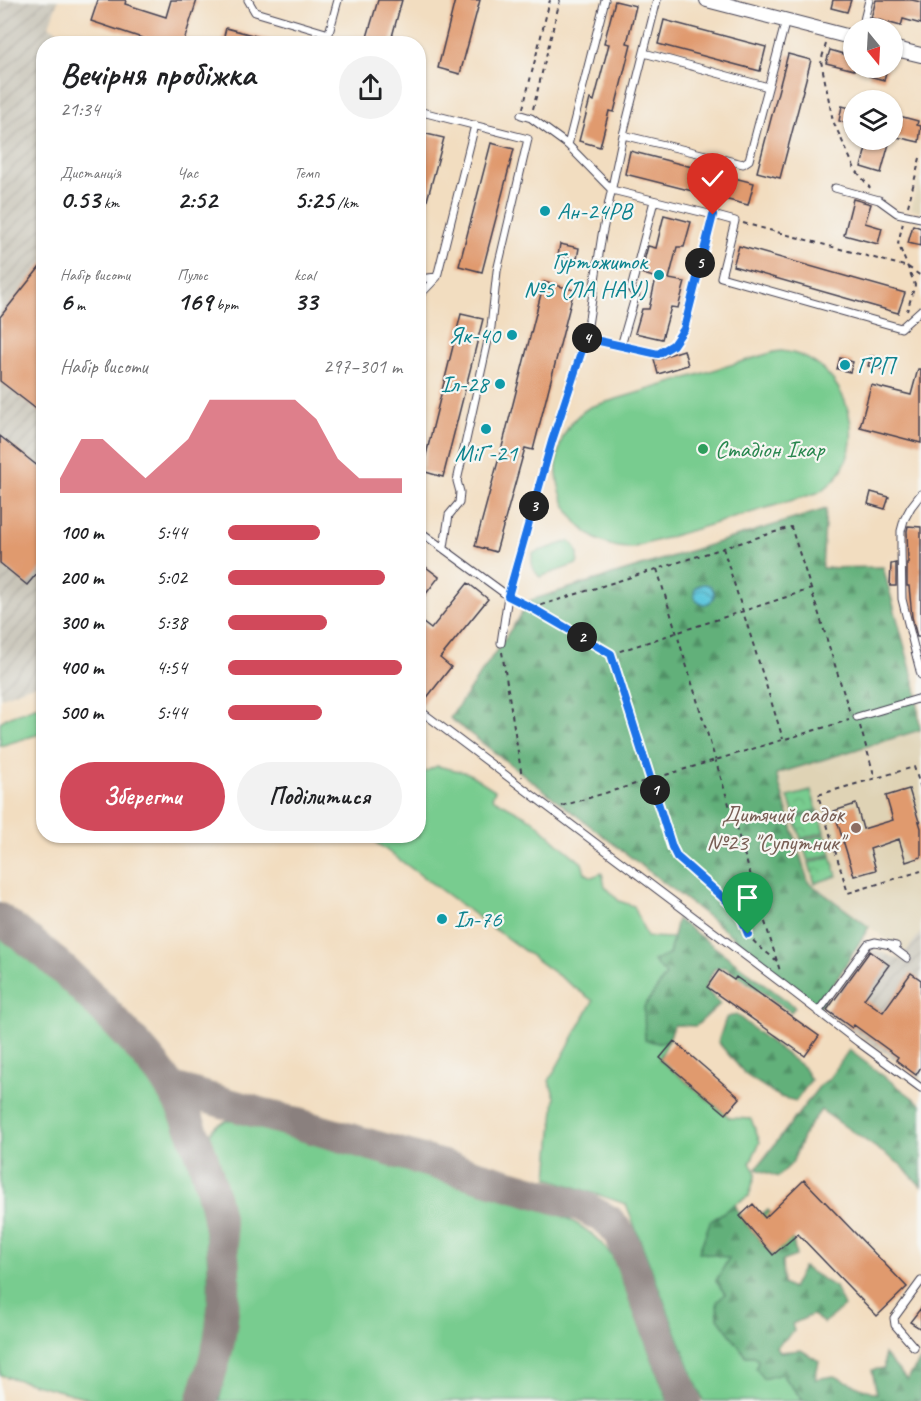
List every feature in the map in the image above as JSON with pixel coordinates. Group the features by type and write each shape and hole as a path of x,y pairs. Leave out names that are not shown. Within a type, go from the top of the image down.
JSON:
{"street":[{"path":"707,0 722,2 843,35"},
{"path":"903,51 921,56"}],"lane":[{"path":"248,0 255,12 329,34 338,0"},
{"path":"255,12 258,0"},
{"path":"568,145 605,0"},
{"path":"501,644 508,596 552,441 586,338 602,235 623,135 657,0"},
{"path":"864,18 869,0"},
{"path":"623,135 743,164 749,160 786,20"},
{"path":"644,53 768,87"},
{"path":"426,113 528,139 497,271 491,327 457,481 460,492 459,503 449,515 444,548"},
{"path":"521,115 531,118 568,145 612,190 735,221 721,277 901,327 921,310"},
{"path":"426,289 437,277 475,125"},
{"path":"835,188 879,200 897,213 921,218"},
{"path":"621,346 636,294 631,289 654,201"},
{"path":"586,338 658,354 673,345 684,329 713,215"},
{"path":"426,278 437,277"},
{"path":"921,494 911,507 901,531 902,599 921,675"},
{"path":"426,536 508,596"},
{"path":"857,717 921,698"},
{"path":"426,715 921,1088"},
{"path":"818,1012 868,944 875,942 892,945 908,958"},
{"path":"914,1347 895,1325 894,1318 921,1281"}],"path":[{"path":"521,115 550,0"},
{"path":"531,118 560,0"},
{"path":"829,32 821,61 833,121 855,169 879,200"},
{"path":"901,327 915,285 898,243 921,154"},
{"path":"735,221 908,267 921,276"},
{"path":"532,608 791,527 851,719 551,809"},
{"path":"723,548 783,739"},
{"path":"657,568 784,985"},
{"path":"611,654 811,589"},
{"path":"508,596 611,654 677,857 735,908 754,942 777,961"},
{"path":"501,644 524,789"},
{"path":"857,717 875,778"},
{"path":"921,788 914,767 818,795 848,893 921,871"},
{"path":"834,846 844,843"}],"shaded area":[{"path":"0,0 58,0 49,26 68,36 36,36 36,685 0,698"},
{"path":"921,169 921,212 911,209"},
{"name":"Дитячий садок №23 \"Супутник\"","path":"921,730 921,932 905,953 808,882 776,774"},
{"path":"921,932 921,1079 825,1012 868,948 908,962 905,953"}],"green space":[{"name":"Стадіон Ікар","path":"781,351 805,358 825,371 840,390 848,412 851,435 847,457 836,477 817,493 632,548 607,544 586,532 570,514 560,492 557,468 560,445 571,424 590,407"},
{"path":"826,509 822,568 883,567 916,688 920,730 776,774 808,882 869,927 819,1008 711,919 450,718 531,600"},
{"path":"570,541 577,552 577,564 540,577 533,566 533,553"},
{"path":"36,707 36,735 0,746 0,722"},
{"path":"437,766 468,773 495,790 492,798 533,820 582,863 585,873 592,877 602,873 605,886 619,901 634,906 647,937 673,938 667,975 658,990 658,1043 669,1040 659,1059 730,1118 751,1119 760,1142 750,1163 756,1173 749,1196 710,1222 729,1258 716,1281 726,1294 746,1356 754,1356 758,1361 781,1374 804,1401 703,1401 626,1204 548,1178 555,1097 549,1081 593,1001 377,843 426,843 426,771"},
{"path":"811,791 817,810 795,817 788,797"},
{"path":"818,812 824,832 801,839 795,819"},
{"path":"825,834 831,854 808,861 802,841"},
{"path":"831,856 837,876 815,883 809,863"},
{"path":"677,919 795,1007 791,1012 725,967 714,969 705,988 720,1004 696,1026 674,1025 669,1040 658,1043 645,1040 644,1007 666,975 653,961 669,955"},
{"path":"0,935 74,997 133,1059 163,1103 182,1143 195,1184 204,1228 208,1271 207,1315 201,1359 190,1401 99,1401 0,1375"},
{"path":"736,1014 803,1067 811,1080 796,1101 780,1097 746,1075 718,1042 726,1018"},
{"path":"849,1050 921,1104 921,1186 901,1165 821,1110 806,1130 792,1163 778,1177 756,1169 821,1084 828,1080"},
{"path":"227,1121 241,1121 561,1215 577,1224 595,1237 613,1257 668,1401 219,1401 234,1338 238,1288 228,1212 208,1139 215,1127"},
{"path":"735,1204 740,1216 773,1255 761,1214 768,1210 793,1240 796,1256 782,1261 783,1284 792,1289 803,1267 835,1287 844,1306 824,1323 812,1315 792,1324 794,1331 776,1347 780,1352 801,1350 819,1361 815,1379 834,1376 877,1394 872,1370 884,1368 884,1354 907,1380 921,1359 921,1401 804,1401 781,1374 763,1379 756,1368 758,1361 754,1356 746,1356 718,1318 717,1302 725,1294 716,1281 729,1258 699,1252 710,1222"}],"water":[{"path":"704,584 711,587 714,594 711,601 704,604 697,601 694,594 697,587"}],"building":[{"path":"98,0 126,0 125,4 166,17 171,0 197,0 186,36 136,36 91,21"},
{"path":"378,0 402,0 392,36 367,36"},
{"path":"455,0 480,0 460,74 438,68"},
{"path":"833,0 851,0 847,12 831,8"},
{"path":"876,0 921,2 921,24 903,18 871,18"},
{"path":"615,1 636,6 627,43 631,44 614,112 609,111 600,147 579,141 590,99 594,101 609,44 604,43"},
{"path":"664,20 766,47 760,71 658,44"},
{"path":"226,28 256,36 224,36"},
{"path":"830,50 843,54 843,67 826,63"},
{"path":"788,54 811,60 780,178 757,172"},
{"path":"842,106 843,122 839,121"},
{"path":"903,117 918,121 917,125 921,126 919,142 903,138"},
{"path":"426,134 444,138 426,204"},
{"path":"491,143 514,149 482,272 459,266"},
{"path":"865,150 887,150 881,173 861,167"},
{"path":"630,151 754,183 748,205 625,174"},
{"path":"853,199 871,204 865,223 882,228 878,244 844,235"},
{"name":"Гуртожиток №5 (ЛА НАУ)","path":"664,215 691,222 684,247 677,247 669,279 685,282 678,308 671,307 662,339 635,333 642,309 649,309 656,278 641,273 648,246 656,248"},
{"path":"913,225 921,228 921,246 908,243"},
{"path":"560,244 579,248 577,259 558,256"},
{"path":"739,246 905,293 898,313 733,266"},
{"path":"36,272 36,409 0,381 0,317"},
{"path":"544,282 574,290 533,450 525,448 496,552 475,546"},
{"path":"461,314 483,319 443,477 426,472 426,455"},
{"path":"684,350 688,365 658,374 654,359"},
{"path":"871,356 884,359 881,369 868,366"},
{"name":"ГРП","path":"840,358 853,362 850,372 837,369"},
{"path":"918,369 921,369 921,443 860,427 871,385 911,395"},
{"path":"0,436 36,465 36,574 27,585 0,563"},
{"path":"871,492 889,497 885,509 868,504"},
{"path":"908,526 921,527 921,637 917,637 912,617 909,586 907,586"},
{"path":"896,563 896,586 890,586 891,564"},
{"path":"426,567 439,577 426,594"},
{"path":"468,583 488,599 440,658 451,667 426,699 426,625 431,629"},
{"path":"909,789 921,828 921,857 906,862 899,839 870,849 876,870 854,876 834,811 856,804 863,829 893,820 886,796"},
{"path":"870,951 889,965 864,999 883,1012 911,973 921,980 921,1067 916,1075 896,1060 898,1057 854,1025 852,1028 827,1010"},
{"path":"719,970 734,980 736,977 819,1036 805,1056 707,987"},
{"path":"674,1041 740,1098 726,1114 660,1058"},
{"path":"804,1180 907,1287 877,1316 798,1234 773,1255 740,1216 753,1204 765,1218"},
{"path":"921,1308 921,1329 910,1322"}],"taxiway":[{"path":"0,919 57,964 141,1049 169,1085 192,1130 210,1181 219,1225 224,1268 220,1335 202,1401"},
{"path":"170,1087 582,1206 609,1221 620,1234 685,1401"}],"place":[{"name":"Ан-24РВ","path":"545,211"},
{"name":"Гуртожиток №5 (ЛА НАУ)","path":"659,275"},
{"name":"Як-40","path":"512,335"},
{"name":"ГРП","path":"845,365"},
{"name":"Іл-28","path":"500,384"},
{"name":"МіГ-21","path":"486,429"},
{"name":"Стадіон Ікар","path":"703,449"},
{"name":"Дитячий садок №23 \"Супутник\"","path":"856,828"},
{"name":"Іл-76","path":"442,919"}],"route":[{"path":"713,215 684,329 673,345 658,354 586,338 552,441 508,596 611,654 672,847 677,857 735,908 748,934"}]}
